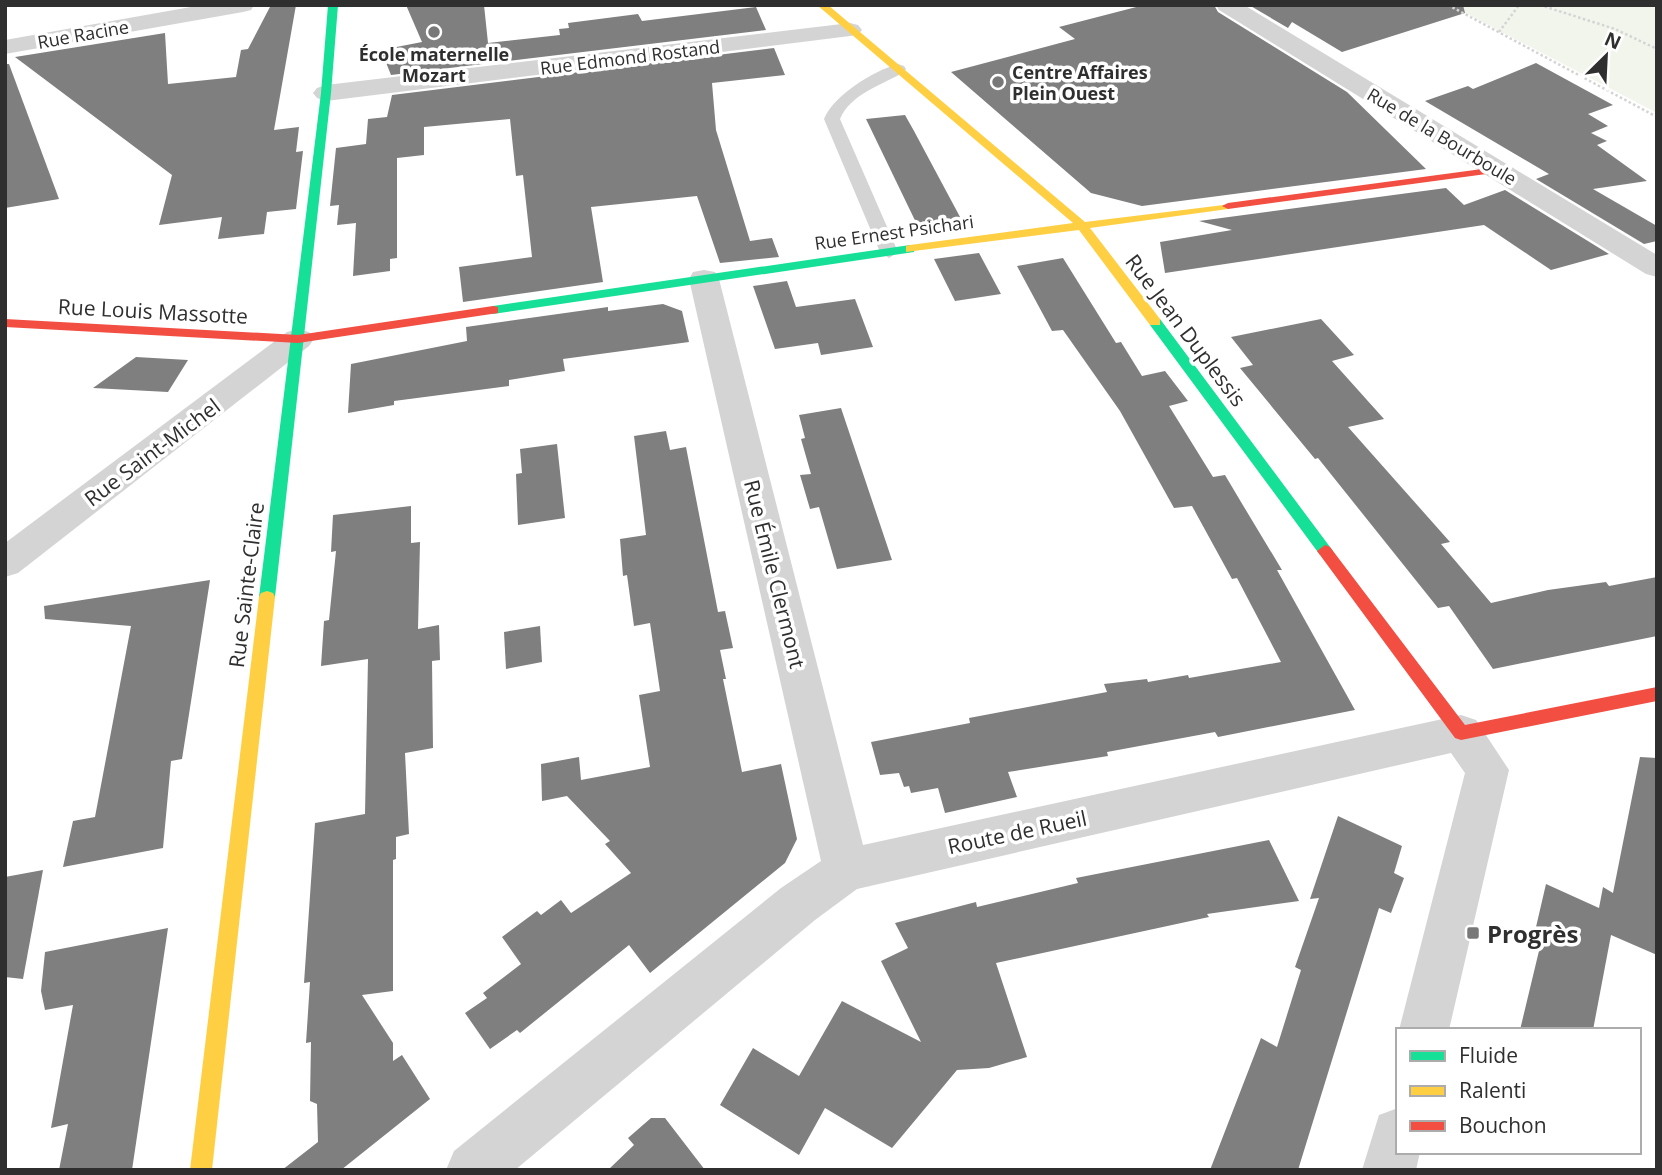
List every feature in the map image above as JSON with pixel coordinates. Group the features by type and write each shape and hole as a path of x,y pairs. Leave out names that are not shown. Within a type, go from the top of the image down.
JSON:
{"street":[{"path":"131,5 153,22"},
{"name":"Rue Racine","path":"5,47 243,5"},
{"name":"Rue Sainte-Claire","path":"201,1170 326,93 333,5"},
{"name":"Rue Jean Duplessis","path":"822,5 1082,225 1461,733"},
{"name":"Rue de la Bourboule","path":"1227,5 1657,268"},
{"name":"Rue Edmond Rostand","path":"326,93 850,30"},
{"name":"Rue Ernest Psichari","path":"298,339 889,252 1497,170"},
{"name":"Rue Émile Clermont","path":"704,279 846,870"},
{"name":"Rue Louis Massotte","path":"5,323 298,339"},
{"name":"Rue Saint-Michel","path":"5,564 298,339"},
{"name":"Route de Rueil","path":"472,1170 798,904 846,870 1461,733 1657,694"},
{"path":"1424,1028 1487,770 1461,733"},
{"path":"1389,1170 1396,1142"}],"lane":[{"path":"889,252 832,119 834,110 853,95 898,69"}],"path":[{"path":"1448,5 1657,117"},
{"path":"1499,32 1520,5"},
{"path":"1540,5 1608,25 1657,49"}],"shaded area":[{"path":"1450,5 1657,5 1657,113"}],"building":[{"path":"271,5 296,5 274,130 299,127 296,152 303,151 296,209 267,212 264,234 218,239 222,217 159,225 172,175 15,57 165,33 168,84 236,77 241,50 248,49"},
{"path":"406,5 484,5 488,43 560,35 559,29 569,28 568,23 638,14 642,21 756,7 766,30 391,75 381,50 422,42"},
{"path":"1144,5 1214,5 1218,12 1347,92 1426,169 1142,206 1091,193 951,72 1075,39 1059,27"},
{"path":"1249,5 1463,5 1465,13 1342,52 1292,22 1288,28"},
{"path":"774,48 785,75 712,83 716,130 750,241 772,238 779,257 720,263 697,196 591,207 603,282 463,302 459,267 532,257 523,175 516,176 510,119 424,127 424,155 397,158 397,258 390,259 390,271 353,276 356,223 337,225 339,205 330,206 336,148 366,144 368,119 387,117 392,95"},
{"path":"1536,63 1613,105 1588,114 1608,126 1591,133 1607,141 1597,145 1647,181 1593,189 1657,226 1657,241 1644,244 1536,179 1549,174 1425,101 1468,86 1473,89"},
{"path":"5,64 9,64 59,199 5,208"},
{"path":"905,115 967,230 923,237 866,119"},
{"path":"1446,188 1464,205 1505,190 1609,254 1551,270 1484,225 1165,273 1160,242 1232,230 1199,221"},
{"path":"979,253 1001,294 955,301 934,259"},
{"path":"1063,258 1116,343 1121,342 1142,376 1165,371 1188,401 1169,406 1213,477 1225,475 1282,570 1277,570 1355,710 1218,737 1215,732 1107,752 1108,756 1008,772 1017,797 945,813 938,788 911,793 909,786 904,787 899,773 880,775 871,742 970,723 969,718 1107,692 1104,684 1147,679 1148,682 1188,675 1189,678 1281,662 1237,578 1232,579 1192,506 1174,508 1120,411 1063,330 1052,331 1017,266"},
{"path":"787,281 796,307 855,299 873,347 821,355 818,343 775,349 753,286"},
{"path":"663,304 682,311 689,342 563,359 565,371 509,380 509,386 394,401 394,405 348,413 351,364 467,341 466,327 608,307 608,311"},
{"path":"1321,319 1354,355 1332,361 1384,419 1348,427 1450,542 1441,544 1491,603 1548,590 1606,582 1609,586 1657,577 1657,636 1493,669 1449,606 1438,608 1318,458 1315,459 1240,368 1253,365 1231,337"},
{"path":"136,357 188,360 168,392 93,388"},
{"path":"841,408 892,560 837,569 819,507 810,509 800,475 811,474 801,439 805,438 799,415"},
{"path":"666,431 670,450 686,447 718,612 725,611 733,648 720,650 726,679 723,679 742,772 781,764 797,839 785,863 650,973 629,945 520,1033 517,1030 490,1049 465,1013 487,998 483,993 521,964 502,937 537,911 541,915 561,900 571,913 631,873 605,844 610,841 567,796 542,801 541,764 579,757 581,780 650,767 639,695 660,691 650,623 634,626 627,575 623,576 620,539 646,535 634,436"},
{"path":"557,444 565,518 518,525 516,474 522,473 520,449"},
{"path":"411,506 411,543 420,542 418,629 439,625 440,660 432,661 433,748 405,753 409,834 396,837 396,859 393,860 393,991 362,995 393,1043 393,1061 402,1055 430,1099 341,1170 282,1170 318,1142 317,1104 310,1101 311,1042 306,1043 310,982 304,983 315,823 365,814 368,659 321,666 324,621 329,620 336,551 331,552 333,515"},
{"path":"210,580 182,759 171,761 163,848 63,867 73,821 95,817 131,626 45,619 44,606"},
{"path":"540,626 542,662 506,669 504,632"},
{"path":"1640,757 1657,758 1657,955 1611,935 1593,1028 1520,1028 1544,930 1536,927 1546,884 1599,908 1603,887 1613,893"},
{"path":"1338,816 1402,846 1394,873 1404,878 1391,913 1379,908 1298,1170 1210,1170 1261,1038 1277,1047 1301,970 1295,967 1319,898 1310,899"},
{"path":"1269,840 1299,901 1207,914 1209,917 996,963 1027,1057 989,1068 957,1070 892,1148 825,1108 799,1155 720,1105 753,1048 799,1076 842,1001 921,1042 881,961 908,948 895,923 976,902 977,907 1078,883 1076,878"},
{"path":"43,870 23,979 5,977 5,877"},
{"path":"168,928 132,1170 59,1170 68,1124 51,1128 73,1005 45,1010 41,991 45,952"},
{"path":"651,1118 665,1118 705,1170 608,1170 634,1145 628,1138"}],"traffic: fast":[{"path":"267,597 326,93 333,5"},
{"path":"493,310 910,249"},
{"path":"1155,322 1325,551"}],"traffic: slow":[{"path":"822,5 1082,225 1155,322"},
{"path":"910,249 1228,206"},
{"path":"201,1170 267,597"}],"traffic: jam":[{"path":"1228,206 1497,170"},
{"path":"5,323 298,339 493,310"},
{"path":"1325,551 1461,733 1657,694"}],"place":[{"name":"École maternelle Mozart","path":"434,32"},
{"name":"Centre Affaires Plein Ouest","path":"998,82"},
{"name":"Progrès","path":"1473,933"}]}
